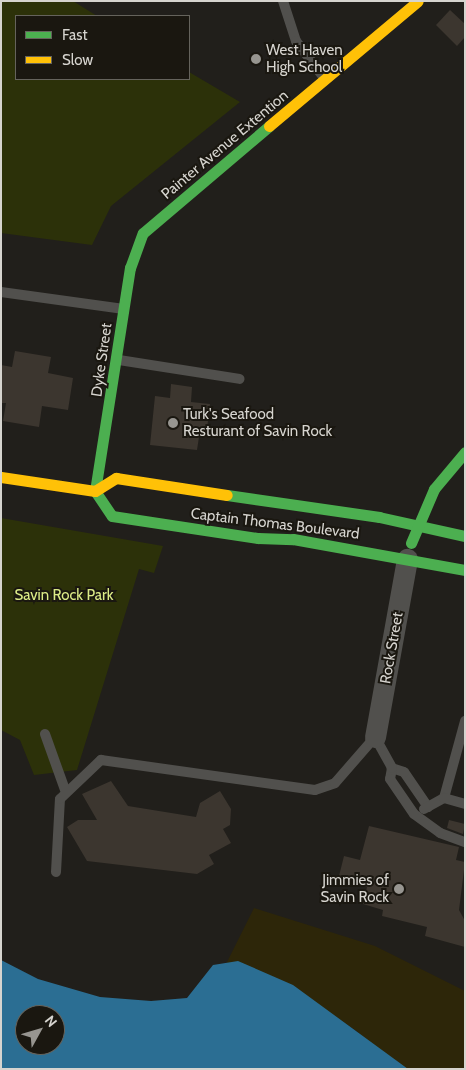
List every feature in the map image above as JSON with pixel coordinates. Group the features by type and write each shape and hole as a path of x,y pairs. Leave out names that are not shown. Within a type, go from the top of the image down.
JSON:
{"main road":[{"name":"Painter Avenue Extention","path":"143,233 418,1"},
{"name":"Dyke Street","path":"95,491 118,360 130,268 143,233"},
{"path":"407,559 417,525 434,489 465,452"},
{"path":"1,477 95,491"},
{"name":"Captain Thomas Boulevard","path":"465,536 417,525 116,478 95,491 112,516 258,538 293,539 465,570"}],"street":[{"name":"Rock Street","path":"375,737 407,559"}],"lane":[{"path":"283,1 296,41 325,80"},
{"path":"1,292 124,309"},
{"path":"118,360 240,379"},
{"path":"444,798 465,721"},
{"path":"45,734 65,790"},
{"path":"56,872 58,811 65,790 101,760 315,790 335,783 375,737 392,768 390,779 414,814 440,833 465,842"},
{"path":"392,768 404,772 428,807"},
{"path":"414,814 444,798 465,804"}],"green space":[{"path":"1,1 73,1 95,15 15,15 15,80 190,80 190,73 240,102 111,206 92,245 1,233"},
{"name":"Savin Rock Park","path":"1,518 163,546 154,573 139,569 77,770 34,775 20,740 1,730"}],"sand":[{"path":"254,908 375,946 465,991 465,1069 398,1069 358,1032 304,995 221,974"}],"water":[{"path":"1,960 38,979 100,997 151,1001 187,998 213,965 238,961 293,985 408,1069 1,1069"}],"building":[{"path":"450,10 465,24 465,37 457,46 436,25"},
{"path":"15,351 51,357 48,373 73,378 68,410 42,406 39,427 3,421 6,403 1,403 1,365 12,367"},
{"path":"171,384 192,387 191,402 210,404 206,437 199,437 197,450 150,445 155,396 170,398"},
{"path":"111,781 128,806 196,817 200,803 220,791 231,809 230,825 223,829 231,843 209,855 214,864 197,874 87,861 67,827 78,820 97,820 82,794"},
{"path":"449,820 465,824 463,834 447,828"},
{"path":"369,826 459,847 456,860 465,862 459,910 465,921 465,947 425,936 427,927 382,916 383,910 363,904 367,887 338,880 344,856 360,860"}],"traffic: fast":[{"path":"95,491 130,268 143,233 269,126"},
{"path":"411,543 434,489 465,452"},
{"path":"95,491 112,516 258,538 293,539 465,570"},
{"path":"227,495 379,517 465,536"}],"traffic: slow":[{"path":"269,126 418,1"},
{"path":"1,477 95,491 116,478 227,495"}],"place":[{"name":"West Haven High School","path":"256,59"},
{"name":"Turk's Seafood Resturant of Savin Rock","path":"173,423"},
{"name":"Jimmies of Savin Rock","path":"399,889"}]}
